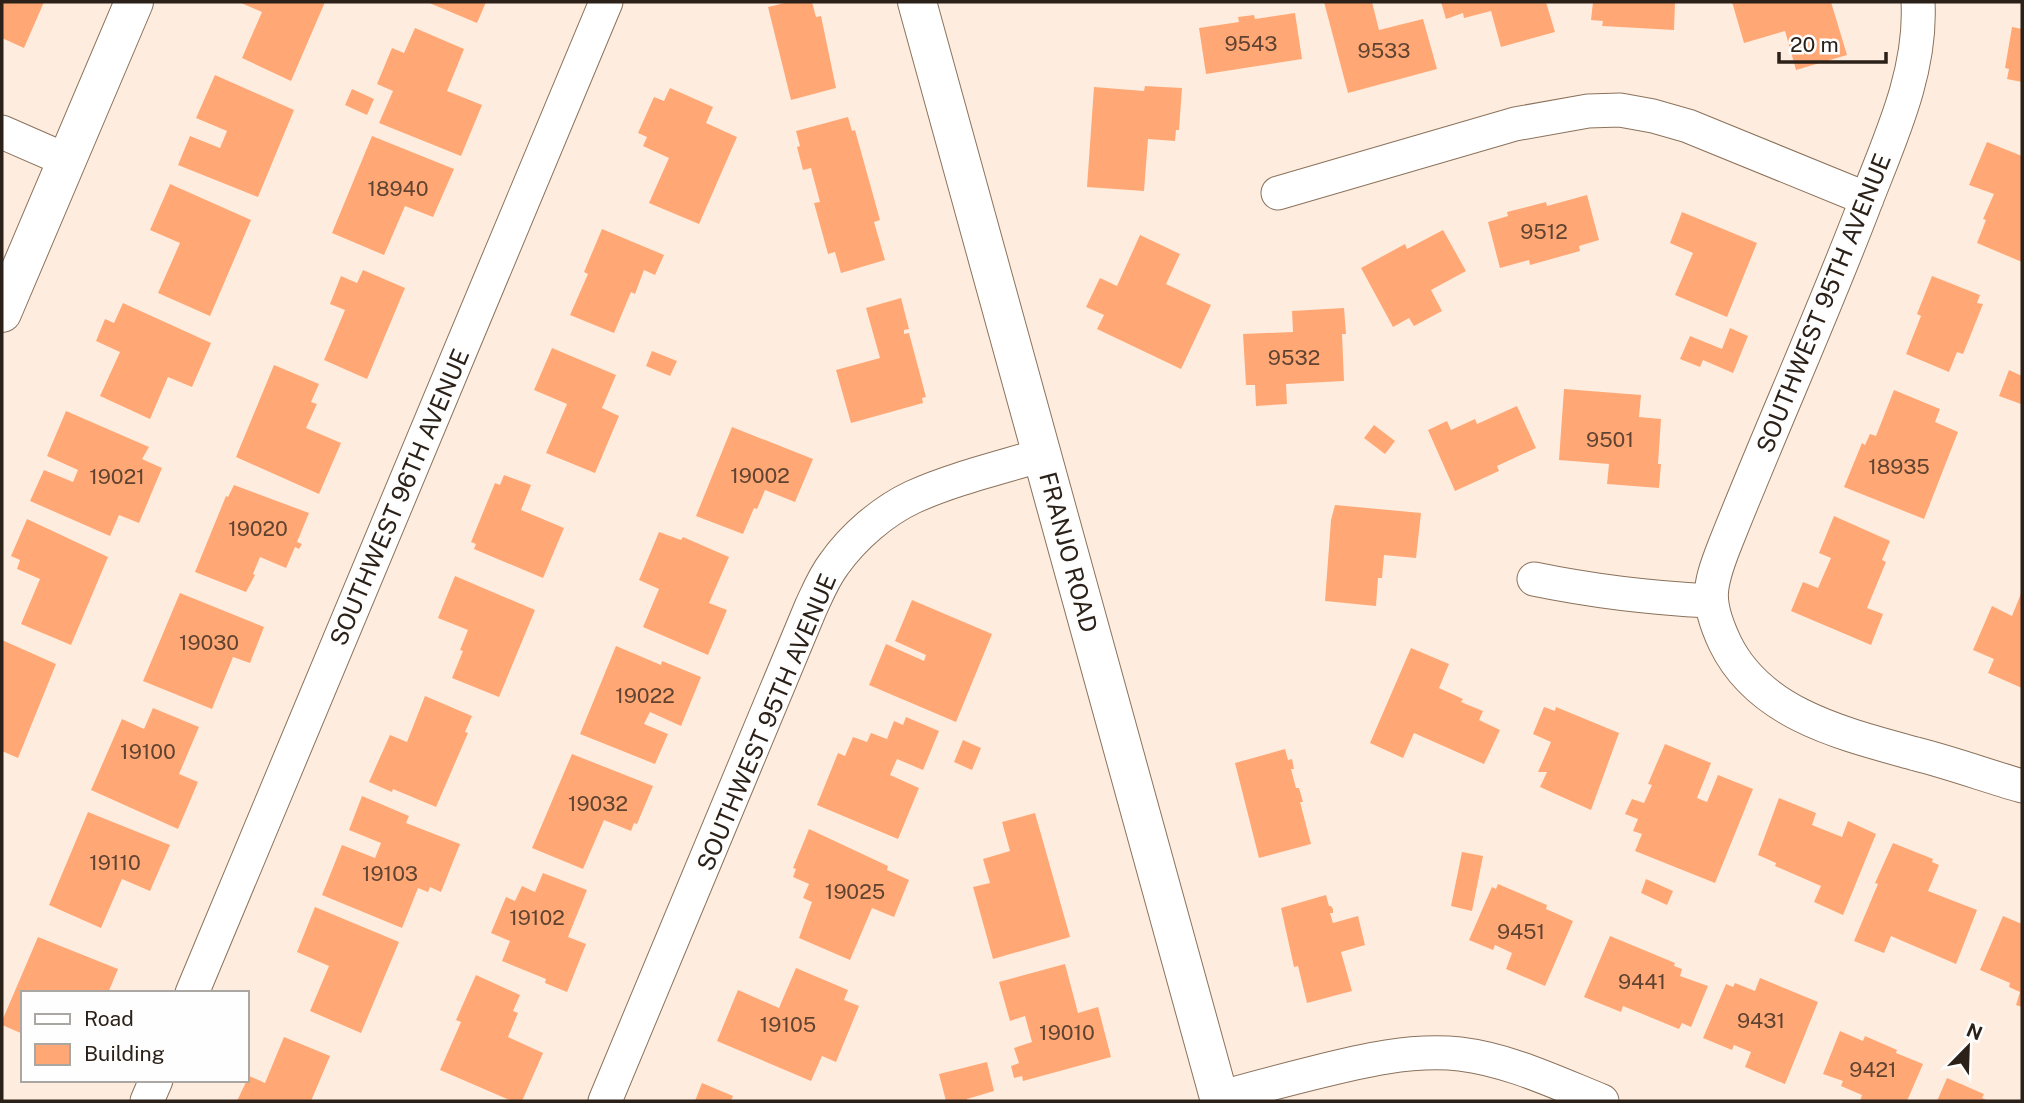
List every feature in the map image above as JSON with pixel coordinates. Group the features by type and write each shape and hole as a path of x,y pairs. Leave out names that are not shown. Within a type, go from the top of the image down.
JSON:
{"street":[{"path":"2,313 134,2"},
{"name":"SOUTHWEST 96TH AVENUE","path":"193,991 606,2"},
{"name":"FRANJO ROAD","path":"917,2 1220,1099"},
{"name":"SOUTHWEST 95TH AVENUE","path":"1710,601 1713,576 1867,199 1899,113 1910,78 1916,44 1917,2"},
{"path":"1278,193 1515,124 1588,111 1620,110 1688,126 1867,199"},
{"path":"2,132 66,160"},
{"name":"SOUTHWEST 95TH AVENUE","path":"605,1101 811,607 834,564 845,550 876,522 911,498 1042,455"},
{"path":"1534,579 1572,587 1710,601 1716,623 1729,651 1758,688 1780,704 1843,733 2022,786"},
{"path":"1220,1099 1358,1062 1399,1054 1429,1053 1461,1054 1490,1060 1529,1072 1602,1101"},
{"path":"147,1101 155,1082"}],"building":[{"path":"2,2 44,2 24,48 2,38"},
{"path":"239,2 325,2 291,81 242,58 262,12"},
{"path":"427,2 486,2 477,23"},
{"path":"789,2 812,2 816,17 821,16 836,88 791,100 768,7"},
{"path":"1324,2 1372,2 1379,30 1423,19 1437,69 1348,93"},
{"path":"1441,2 1546,2 1555,32 1501,47 1491,11 1464,18 1463,13 1446,19"},
{"path":"1593,2 1675,2 1674,30 1602,26 1603,21 1591,20"},
{"path":"1732,2 1831,2 1847,55 1796,70 1785,31 1744,43"},
{"path":"1295,13 1302,59 1206,74 1199,28 1239,22 1238,17 1254,15 1255,19"},
{"path":"2012,27 2022,29 2022,82 2007,79 2009,69 2005,68"},
{"path":"415,28 464,49 447,91 482,105 461,156 379,123 393,91 377,84 392,48 404,53"},
{"path":"215,75 294,110 258,197 178,165 190,136 220,148 227,131 196,118"},
{"path":"1145,86 1182,88 1179,130 1176,130 1175,141 1148,139 1144,191 1087,187 1094,87 1144,91"},
{"path":"670,88 713,107 706,123 737,137 699,224 649,203 669,158 643,146 647,137 638,133 654,97 664,101"},
{"path":"352,89 374,99 367,115 345,105"},
{"path":"848,117 852,131 855,130 880,220 874,222 885,260 841,273 835,252 828,254 814,203 820,202 811,168 803,170 796,131"},
{"path":"372,136 454,169 433,217 405,206 384,255 332,233"},
{"path":"1987,142 2022,156 2022,262 1977,243 1986,220 1983,219 1994,194 1969,185"},
{"path":"170,184 251,220 210,316 158,293 180,243 150,230"},
{"path":"1587,195 1599,240 1579,246 1580,251 1530,265 1529,260 1500,268 1488,222 1508,216 1507,212 1546,202 1547,206"},
{"path":"1682,212 1757,243 1727,317 1675,295 1693,253 1670,243"},
{"path":"602,229 664,255 655,275 644,270 635,294 631,292 614,333 570,315 588,274 584,272"},
{"path":"1443,230 1466,271 1431,290 1442,311 1414,326 1409,318 1393,327 1361,268 1405,244 1407,249"},
{"path":"1140,235 1180,254 1166,284 1211,305 1181,369 1097,329 1104,315 1086,307 1100,278 1117,286"},
{"path":"363,270 405,288 367,379 324,360 345,310 330,304 341,276 357,283"},
{"path":"1932,276 1980,295 1977,303 1983,304 1963,354 1957,352 1949,372 1906,354 1921,316 1917,314"},
{"path":"901,298 909,329 904,330 904,334 909,333 926,397 922,398 923,403 851,423 836,370 880,358 866,308"},
{"path":"123,303 211,343 192,387 168,377 150,419 100,396 120,352 96,341 105,319 114,323"},
{"path":"1344,308 1344,381 1286,384 1287,404 1256,406 1255,385 1246,385 1243,334 1293,332 1292,311"},
{"path":"1730,328 1748,336 1733,373 1703,360 1700,367 1680,359 1690,336 1722,349"},
{"path":"552,348 616,375 602,408 619,416 595,473 546,453 567,404 534,390"},
{"path":"652,351 677,361 670,376 646,366"},
{"path":"274,365 319,384 311,402 317,404 306,428 341,443 319,494 236,457"},
{"path":"2009,370 2022,376 2021,404 1999,396"},
{"path":"1564,389 1641,395 1639,417 1661,419 1659,488 1607,484 1609,464 1559,460"},
{"path":"1894,390 1940,409 1935,422 1958,432 1924,519 1844,487 1862,443 1865,445 1870,434 1876,436"},
{"path":"1517,406 1536,448 1497,466 1499,471 1455,491 1428,430 1447,421 1451,430 1475,419 1477,424"},
{"path":"66,411 149,447 142,459 162,468 139,523 119,515 110,536 30,501 44,470 73,482 78,470 47,456"},
{"path":"1374,425 1395,441 1385,454 1364,438"},
{"path":"732,427 813,459 795,502 765,490 743,534 696,516"},
{"path":"504,475 531,485 521,510 564,528 543,578 474,549 476,544 471,542 495,483 500,485"},
{"path":"234,485 309,513 297,542 302,544 299,549 295,547 286,568 260,557 246,592 195,572 226,496 228,497"},
{"path":"1335,505 1421,513 1416,558 1384,555 1382,578 1378,578 1376,606 1325,601 1331,520"},
{"path":"1834,516 1890,541 1882,560 1886,562 1867,608 1883,614 1871,645 1791,611 1803,582 1818,588 1831,558 1819,553"},
{"path":"27,519 108,557 71,645 21,624 40,579 17,569 20,560 11,556"},
{"path":"659,532 681,540 683,537 729,557 709,603 727,610 708,655 643,627 659,589 639,580"},
{"path":"455,576 535,610 499,697 452,678 468,630 438,618"},
{"path":"2022,591 2022,688 1988,673 1994,659 1973,650 1992,606 2012,616"},
{"path":"180,593 264,627 250,663 233,657 212,709 143,681"},
{"path":"912,600 992,634 956,722 869,685 886,644 924,661 926,655 895,641"},
{"path":"2,640 56,664 18,758 2,751"},
{"path":"616,646 661,665 662,661 701,677 681,726 650,712 644,724 668,734 655,764 580,734"},
{"path":"1411,648 1449,664 1439,688 1463,699 1461,702 1483,711 1479,720 1500,730 1484,764 1414,733 1403,758 1370,743"},
{"path":"425,696 472,716 465,732 468,733 436,807 369,782 390,735 407,742"},
{"path":"1544,707 1555,711 1556,707 1619,733 1591,810 1540,787 1547,772 1538,772 1551,742 1533,734"},
{"path":"153,708 199,727 179,774 198,782 178,829 91,790 122,719 144,729"},
{"path":"906,717 939,731 923,770 897,759 890,775 919,788 898,839 817,805 838,753 845,756 853,737 867,742 871,733 887,739 894,721 903,725"},
{"path":"963,740 981,748 972,770 954,762"},
{"path":"1665,744 1711,763 1697,798 1707,802 1718,775 1753,789 1715,883 1635,851 1642,834 1633,831 1638,819 1625,814 1632,799 1644,803 1652,785 1648,784"},
{"path":"1285,749 1288,760 1292,759 1294,769 1291,769 1303,802 1300,802 1311,844 1259,858 1235,763"},
{"path":"572,754 653,786 637,824 634,823 631,831 604,820 583,869 532,848"},
{"path":"362,796 409,816 406,823 460,844 441,892 430,887 428,892 418,888 402,928 322,895 342,845 375,858 381,843 349,830"},
{"path":"1779,798 1816,813 1812,825 1842,837 1848,821 1876,834 1843,915 1814,902 1821,886 1775,866 1776,863 1758,855"},
{"path":"88,812 170,845 150,891 122,879 101,928 49,905"},
{"path":"1035,813 1070,937 993,959 973,887 990,883 983,859 1010,851 1002,822"},
{"path":"809,829 888,866 887,870 909,880 894,917 872,908 850,960 799,938 812,902 803,898 809,884 793,877 796,869 793,868"},
{"path":"1893,843 1933,859 1932,862 1939,865 1928,891 1977,910 1956,964 1891,936 1884,953 1854,941"},
{"path":"1462,852 1483,856 1472,911 1451,906"},
{"path":"543,873 587,890 568,937 586,944 567,992 545,983 546,979 502,961 510,941 491,933 506,897 515,901 522,886 535,892"},
{"path":"1646,879 1673,891 1667,905 1641,893"},
{"path":"1498,884 1547,905 1546,909 1573,921 1545,986 1506,969 1512,953 1495,945 1493,950 1469,940 1492,887 1496,889"},
{"path":"1326,895 1329,906 1333,909 1333,913 1330,913 1333,923 1358,916 1365,945 1341,952 1352,991 1307,1003 1298,966 1294,967 1281,908"},
{"path":"315,907 399,942 361,1033 310,1011 329,966 297,952"},
{"path":"2003,916 2022,924 2022,1007 2016,1005 2020,992 2009,987 2010,983 1980,970"},
{"path":"1610,936 1675,963 1674,966 1682,969 1680,976 1708,986 1691,1027 1682,1023 1679,1029 1623,1006 1621,1012 1584,997"},
{"path":"38,937 118,969 109,991 21,991 21,1033 2,1025"},
{"path":"1065,964 1078,1013 1098,1007 1111,1057 1023,1081 1022,1076 1014,1078 1011,1066 1019,1063 1014,1048 1032,1042 1025,1016 1010,1021 999,982"},
{"path":"796,968 848,990 844,1000 859,1006 836,1062 822,1056 811,1081 717,1041 738,990 779,1008"},
{"path":"476,975 520,995 513,1011 518,1013 508,1037 543,1053 522,1101 512,1101 440,1070 461,1022 456,1020"},
{"path":"1760,978 1818,1002 1785,1084 1745,1067 1751,1052 1734,1045 1732,1050 1703,1038 1726,984 1733,987 1735,983 1755,991"},
{"path":"1840,1031 1863,1041 1865,1036 1923,1064 1907,1101 1860,1101 1862,1095 1841,1086 1843,1081 1823,1074"},
{"path":"284,1037 330,1056 311,1101 237,1101 248,1082 248,1075 265,1083"},
{"path":"987,1062 994,1091 967,1101 946,1101 939,1074"},
{"path":"1947,1078 1984,1094 1982,1098 1989,1101 1937,1101"},
{"path":"702,1083 733,1096 731,1101 695,1101"}]}
